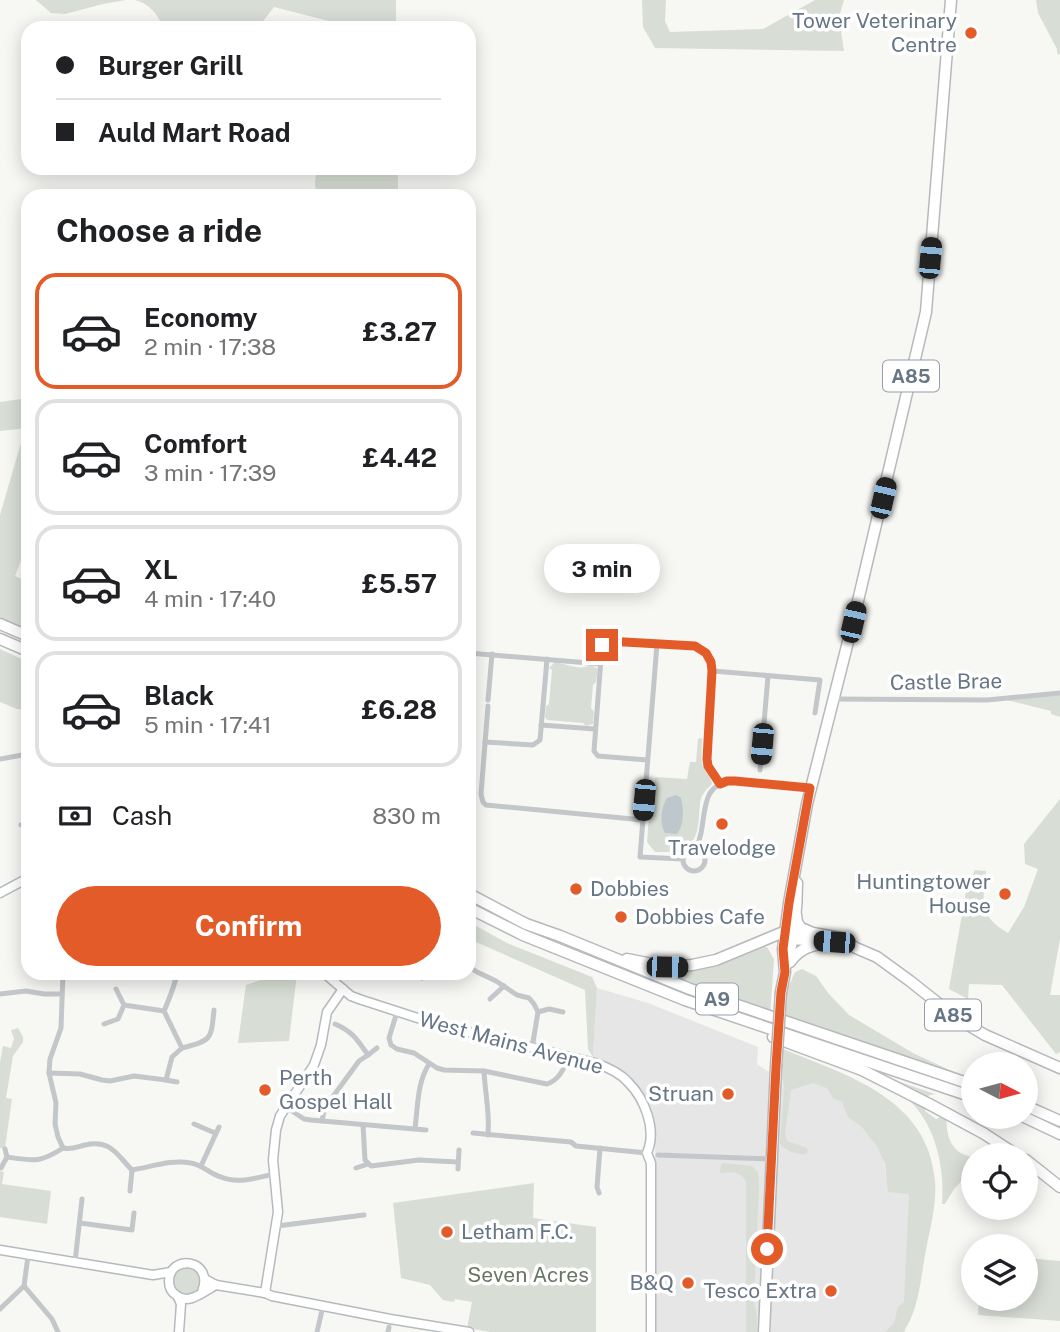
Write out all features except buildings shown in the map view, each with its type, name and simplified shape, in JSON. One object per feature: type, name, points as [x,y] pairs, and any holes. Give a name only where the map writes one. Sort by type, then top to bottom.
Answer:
[{"type":"highway","name":"A85","points":[[792,935],[789,903],[810,788],[853,622],[926,312],[951,0]]},
{"type":"highway","points":[[0,624],[21,633]]},
{"type":"highway","points":[[0,639],[21,648]]},
{"type":"highway","name":"A85","points":[[764,1332],[776,1067],[785,972],[783,949],[792,935],[796,915],[798,859]]},
{"type":"highway","name":"A9","points":[[476,898],[526,924],[703,994],[961,1081]]},
{"type":"highway","name":"A9","points":[[476,912],[523,935],[768,1035],[862,1070],[998,1143]]},
{"type":"highway","name":"A85","points":[[792,935],[856,947],[877,957],[985,1035],[1060,1068]]},
{"type":"highway","points":[[792,935],[840,937],[856,947]]},
{"type":"highway","name":"A9","points":[[592,950],[648,964],[682,967],[716,960],[792,935]]},
{"type":"highway","name":"A85","points":[[785,972],[800,951],[811,945],[834,942]]},
{"type":"highway","name":"A9","points":[[685,1000],[961,1093]]},
{"type":"highway","points":[[1038,1111],[1060,1121]]},
{"type":"highway","points":[[1038,1124],[1060,1134]]},
{"type":"highway","points":[[1038,1169],[1060,1187]]},
{"type":"street","points":[[647,760],[598,756],[594,751],[602,645],[607,641],[695,646],[706,653],[712,671],[707,759],[708,766],[720,784]]},
{"type":"street","points":[[657,644],[640,857],[683,859]]},
{"type":"street","points":[[476,653],[601,664]]},
{"type":"street","points":[[492,654],[481,795],[483,802],[486,805],[643,820]]},
{"type":"street","points":[[485,742],[533,745],[540,740],[547,659]]},
{"type":"street","points":[[712,671],[820,680]]},
{"type":"street","points":[[815,713],[821,671]]},
{"type":"street","points":[[760,770],[768,676]]},
{"type":"street","name":"Castle Brae","points":[[834,699],[987,699],[1060,693]]},
{"type":"street","points":[[541,725],[595,729]]},
{"type":"street","points":[[0,760],[21,756]]},
{"type":"street","points":[[696,849],[702,852],[705,859],[702,868],[689,870],[683,859],[686,853],[696,849],[701,836],[706,799],[720,784],[735,781],[810,788]]},
{"type":"street","points":[[1,891],[21,881]]},
{"type":"street","points":[[476,971],[509,991],[529,998],[534,1004],[538,1012],[532,1048]]},
{"type":"street","points":[[63,980],[61,1028],[50,1059],[49,1073],[56,1103],[55,1124],[58,1137],[64,1148],[69,1150],[93,1143],[115,1150],[132,1170],[130,1191]]},
{"type":"street","points":[[176,980],[164,1011],[182,1048]]},
{"type":"street","name":"West Mains Avenue","points":[[332,980],[351,996],[397,1012],[604,1066],[628,1082],[641,1100],[648,1118],[650,1146],[647,1153],[652,1175],[651,1332]]},
{"type":"street","points":[[490,999],[504,986]]},
{"type":"street","points":[[104,1024],[118,1019],[124,1005],[116,989]]},
{"type":"street","points":[[265,1293],[277,1226],[273,1160],[280,1116],[314,1065],[327,1012],[343,989]]},
{"type":"street","points":[[0,994],[26,991],[62,994]]},
{"type":"street","points":[[124,1005],[164,1011]]},
{"type":"street","points":[[538,1012],[549,1009],[563,1012]]},
{"type":"street","points":[[166,1080],[172,1056],[182,1048],[205,1042],[210,1036],[214,1010]]},
{"type":"street","points":[[397,1012],[389,1034],[391,1045],[414,1053],[429,1064],[444,1070],[484,1071],[547,1084],[562,1073],[568,1056]]},
{"type":"street","points":[[335,1024],[349,1031],[368,1055]]},
{"type":"street","points":[[322,1121],[330,1100],[359,1061],[377,1048]]},
{"type":"street","points":[[415,1128],[420,1084],[429,1064]]},
{"type":"street","points":[[484,1071],[489,1109],[488,1135]]},
{"type":"street","points":[[49,1073],[80,1074],[110,1081],[134,1076],[177,1082]]},
{"type":"street","points":[[286,1107],[304,1119],[426,1130]]},
{"type":"street","points":[[194,1124],[217,1130],[201,1166]]},
{"type":"street","points":[[363,1125],[364,1154],[368,1164]]},
{"type":"street","points":[[473,1133],[572,1142],[576,1146],[647,1153]]},
{"type":"street","points":[[7,1157],[35,1161],[47,1158],[64,1148]]},
{"type":"street","points":[[599,1194],[597,1187],[600,1148]]},
{"type":"street","points":[[1,1168],[7,1157],[5,1149]]},
{"type":"street","points":[[458,1169],[459,1150]]},
{"type":"street","points":[[658,1155],[772,1160]]},
{"type":"street","points":[[356,1168],[368,1164],[371,1166],[419,1160],[457,1162]]},
{"type":"street","points":[[132,1170],[184,1162],[201,1166],[231,1180],[274,1174]]},
{"type":"street","points":[[75,1262],[82,1199]]},
{"type":"street","points":[[80,1223],[132,1230],[134,1213]]},
{"type":"street","points":[[277,1226],[364,1215]]},
{"type":"street","points":[[0,1250],[170,1276]]},
{"type":"street","points":[[0,1309],[24,1286],[29,1256]]},
{"type":"street","points":[[179,1332],[181,1304],[171,1290],[170,1276],[179,1264],[190,1263],[200,1269],[205,1279],[216,1285],[463,1332]]},
{"type":"street","points":[[202,1292],[205,1279]]},
{"type":"street","points":[[181,1318],[190,1299],[216,1285]]},
{"type":"street","points":[[24,1286],[52,1319],[58,1332]]},
{"type":"street","points":[[178,1297],[190,1299]]},
{"type":"street","points":[[317,1332],[323,1306]]},
{"type":"shaded area","points":[[676,795],[682,802],[681,826],[677,834],[665,833],[661,820],[663,806],[667,798]]},
{"type":"shaded area","points":[[597,988],[648,1003],[758,1047],[757,1064],[767,1071],[823,1081],[880,1143],[889,1190],[912,1191],[905,1332],[654,1332],[655,1143],[650,1105],[625,1072],[593,1057]]},
{"type":"green space","points":[[36,0],[126,0],[65,14],[51,13]]},
{"type":"green space","points":[[135,0],[396,0],[396,21],[329,21],[274,7],[263,21],[160,21],[145,4]]},
{"type":"green space","points":[[642,0],[666,0],[665,21],[670,32],[763,29],[815,0],[844,0],[839,17],[844,51],[655,48],[643,27]]},
{"type":"green space","points":[[1036,0],[1060,0],[1060,55],[1038,13]]},
{"type":"green space","points":[[316,175],[398,175],[398,189],[316,189]]},
{"type":"green space","points":[[21,399],[21,429],[0,431],[0,402]]},
{"type":"green space","points":[[21,443],[21,560],[15,576],[21,579],[21,629],[0,621],[0,515]]},
{"type":"green space","points":[[0,649],[21,659],[21,709],[0,702]]},
{"type":"green space","points":[[555,662],[578,667],[591,665],[598,669],[593,685],[593,724],[586,726],[583,723],[547,720],[545,717],[552,670],[549,668]]},
{"type":"green space","points":[[1060,695],[1060,717],[1051,714],[1051,711],[1007,700]]},
{"type":"green space","points":[[702,738],[702,763],[712,784],[701,798],[696,834],[693,841],[682,849],[655,852],[647,842],[655,777],[687,779],[690,762],[696,762],[698,739]]},
{"type":"green space","points":[[1060,799],[1060,939],[1050,995],[1060,995],[1060,1052],[1056,1054],[1002,985],[969,984],[968,999],[949,989],[966,891],[975,870],[986,871],[984,899],[987,914],[998,927],[1008,933],[1024,907],[1038,869],[1025,864],[1024,844]]},
{"type":"green space","points":[[476,926],[507,943],[592,977],[597,988],[593,1057],[588,1049],[585,990],[476,942]]},
{"type":"green space","points":[[767,947],[774,959],[770,1016],[652,968],[711,967]]},
{"type":"green space","points":[[802,969],[816,976],[849,1015],[913,1053],[961,1077],[785,1020],[786,992],[795,972]]},
{"type":"green space","points":[[261,980],[296,980],[289,1041],[238,1043],[246,985]]},
{"type":"green space","points":[[18,1028],[23,1042],[13,1056],[6,1098],[12,1099],[5,1148],[0,1148],[0,1062],[3,1046],[11,1048],[14,1039],[11,1030]]},
{"type":"green space","points":[[783,1049],[833,1069],[881,1094],[901,1110],[917,1129],[929,1153],[935,1181],[934,1207],[916,1304],[903,1332],[885,1332],[894,1323],[898,1307],[904,1302],[909,1194],[888,1192],[885,1164],[877,1146],[862,1127],[848,1117],[842,1102],[833,1098],[827,1088],[813,1083],[791,1090],[785,1133],[787,1141],[807,1148],[808,1152],[804,1155],[794,1153],[780,1144],[784,1087],[781,1064]]},
{"type":"green space","points":[[827,1057],[935,1094],[927,1096],[925,1111],[936,1119],[947,1114],[948,1135],[954,1147],[961,1153],[961,1182],[945,1204],[942,1204],[942,1174],[936,1144],[923,1116],[902,1094]]},
{"type":"green space","points":[[721,1164],[752,1166],[758,1172],[754,1301],[757,1332],[746,1332],[746,1182],[738,1174],[720,1173]]},
{"type":"green space","points":[[0,1171],[4,1172],[2,1184],[51,1191],[47,1224],[0,1217]]},
{"type":"green space","name":"Seven Acres","points":[[534,1183],[533,1218],[596,1227],[596,1332],[490,1332],[467,1328],[472,1302],[443,1300],[430,1285],[401,1278],[393,1203]]},
{"type":"green space","points":[[1038,1259],[1060,1261],[1060,1321],[978,1315],[978,1311],[1038,1311]]},
{"type":"green space","points":[[187,1267],[197,1271],[201,1281],[197,1291],[187,1295],[177,1291],[173,1281],[177,1271]]},
{"type":"place","name":"Tower Veterinary Centre","points":[[971,33]]},
{"type":"place","name":"Travelodge","points":[[722,824]]},
{"type":"place","name":"Dobbies","points":[[576,889]]},
{"type":"place","name":"Huntingtower House","points":[[1005,894]]},
{"type":"place","name":"Dobbies Cafe","points":[[621,917]]},
{"type":"place","name":"Perth Gospel Hall","points":[[265,1090]]},
{"type":"place","name":"Struan","points":[[728,1094]]},
{"type":"place","name":"Letham F.C.","points":[[447,1232]]},
{"type":"place","name":"B&Q","points":[[688,1283]]},
{"type":"place","name":"Tesco Extra","points":[[831,1291]]},
{"type":"route","points":[[602,645],[607,641],[695,646],[706,653],[712,671],[707,759],[708,766],[720,784],[735,781],[810,788],[783,949],[785,972],[776,1067],[767,1249]]}]
